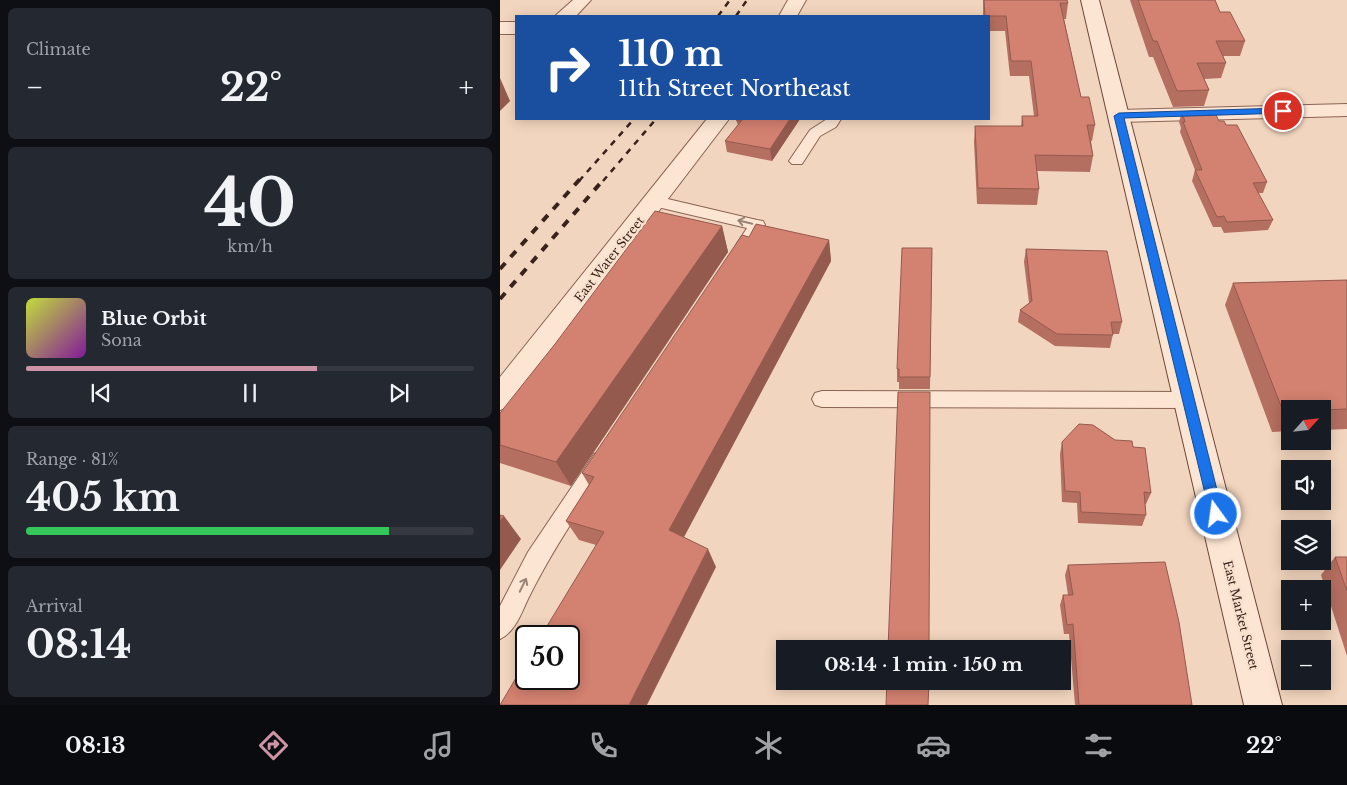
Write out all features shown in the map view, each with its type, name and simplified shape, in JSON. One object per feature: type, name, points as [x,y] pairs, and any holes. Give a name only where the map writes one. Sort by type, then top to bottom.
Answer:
[{"type":"main road","points":[[566,15],[575,9],[582,0]]},
{"type":"main road","points":[[789,15],[797,0]]},
{"type":"main road","name":"East Market Street","points":[[1090,0],[1263,705]]},
{"type":"main road","points":[[500,28],[515,28]]},
{"type":"main road","points":[[1119,116],[1347,110]]},
{"type":"main road","name":"East Water Street","points":[[500,398],[717,120]]},
{"type":"lane","points":[[797,161],[815,133],[831,124],[833,120]]},
{"type":"lane","points":[[655,201],[757,225],[736,257]]},
{"type":"lane","points":[[822,399],[1188,400]]},
{"type":"lane","points":[[500,627],[511,610],[536,559],[611,445]]},
{"type":"building","points":[[984,0],[1067,0],[1068,3],[1060,3],[1081,97],[1089,97],[1095,125],[1087,125],[1093,156],[1035,155],[1039,189],[978,188],[975,126],[1023,126],[1022,116],[1038,116],[1031,61],[1011,61],[1006,16],[985,15]]},
{"type":"building","points":[[1138,0],[1215,0],[1220,12],[1230,12],[1245,41],[1216,41],[1226,63],[1197,63],[1209,90],[1177,91],[1157,41],[1153,41]]},
{"type":"building","points":[[1214,111],[1219,121],[1224,121],[1226,125],[1237,125],[1267,182],[1253,183],[1273,220],[1227,222],[1224,216],[1217,217],[1195,170],[1202,170],[1183,122],[1185,122],[1182,112]]},
{"type":"building","points":[[742,120],[789,120],[770,149],[725,141]]},
{"type":"building","points":[[655,211],[722,226],[556,462],[500,445],[500,413],[555,344]]},
{"type":"building","points":[[756,224],[829,240],[669,530],[708,549],[629,705],[500,705],[515,680],[515,690],[580,690],[580,625],[548,625],[604,532],[566,521],[594,477],[582,473],[742,235],[749,237]]},
{"type":"building","points":[[902,248],[932,248],[930,377],[899,377],[899,369],[897,369]]},
{"type":"building","points":[[1026,249],[1107,251],[1122,322],[1111,322],[1113,335],[1057,334],[1020,310],[1032,301]]},
{"type":"building","points":[[1347,280],[1347,409],[1331,410],[1331,400],[1281,400],[1281,406],[1233,283]]},
{"type":"building","points":[[898,392],[930,392],[929,640],[888,640]]},
{"type":"building","points":[[1079,424],[1093,425],[1115,440],[1132,441],[1133,447],[1145,448],[1151,493],[1144,492],[1146,515],[1081,512],[1080,492],[1065,491],[1062,442]]},
{"type":"building","points":[[1335,557],[1347,557],[1347,591]]},
{"type":"building","points":[[1165,562],[1179,622],[1192,705],[1079,705],[1073,624],[1067,625],[1063,595],[1073,595],[1068,565]]},
{"type":"building","points":[[887,690],[929,690],[928,705],[886,705]]},
{"type":"railway","points":[[719,15],[730,0]]},
{"type":"railway","points":[[737,15],[747,0]]},
{"type":"railway","points":[[579,181],[633,120]]},
{"type":"railway","points":[[603,181],[655,120]]},
{"type":"railway","points":[[500,269],[580,179]]},
{"type":"railway","points":[[500,299],[604,179]]},
{"type":"route","points":[[1216,514],[1119,116],[1283,111]]}]
